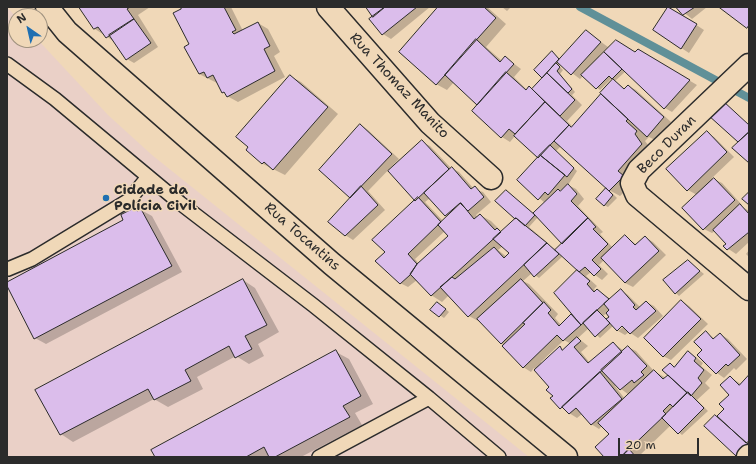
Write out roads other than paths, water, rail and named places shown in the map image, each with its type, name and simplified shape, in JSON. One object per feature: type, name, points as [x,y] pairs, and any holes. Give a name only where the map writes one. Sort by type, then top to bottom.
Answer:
[{"type":"street","name":"Rua Tocantins","points":[[47,7],[67,32],[332,264],[566,457]]},
{"type":"street","name":"Rua Thomaz Manito","points":[[328,7],[430,123],[491,178]]},
{"type":"street","name":"Beco Duran","points":[[749,65],[639,170],[632,183],[637,194],[749,289]]},
{"type":"lane","points":[[7,64],[55,99],[180,203],[313,305],[429,398],[499,457]]},
{"type":"lane","points":[[7,269],[32,258],[129,200],[148,177]]},
{"type":"lane","points":[[319,457],[429,398]]},
{"type":"waterway","points":[[580,7],[749,98]]},
{"type":"place","name":"Cidade da Polícia Civil","points":[[106,198]]}]
